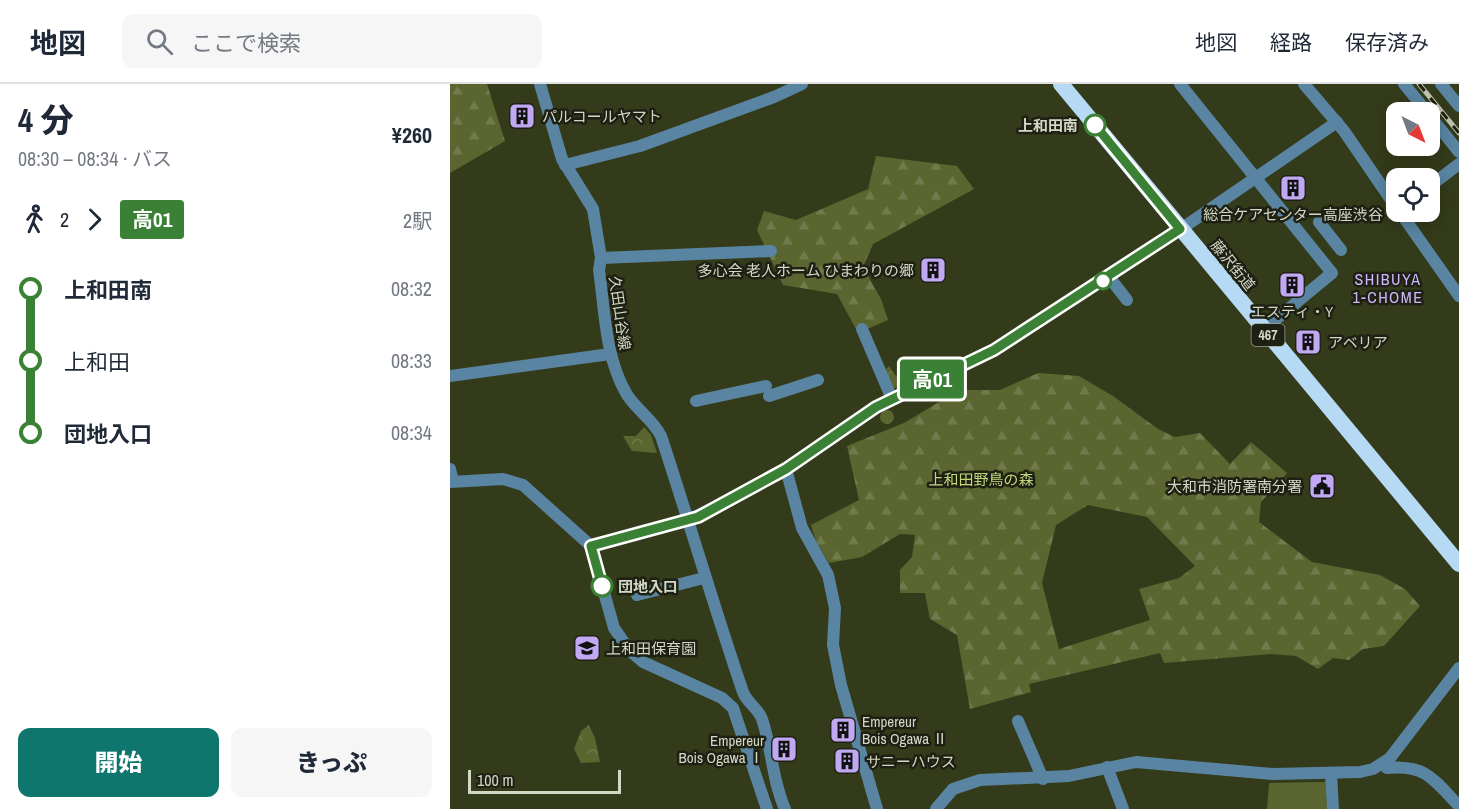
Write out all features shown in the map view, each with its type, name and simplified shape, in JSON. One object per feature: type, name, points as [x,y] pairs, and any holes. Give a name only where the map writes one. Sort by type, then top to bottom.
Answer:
[{"type":"highway","name":"藤沢街道","points":[[1061,84],[1459,564]]},
{"type":"street","name":"久田山谷線","points":[[540,84],[565,165],[593,209],[601,258],[599,270],[610,354],[627,395],[656,425],[661,436],[704,578],[746,699],[761,715],[779,795],[785,809]]},
{"type":"street","points":[[565,165],[640,146],[802,84]]},
{"type":"street","points":[[1180,84],[1332,273],[1263,330]]},
{"type":"street","points":[[1404,84],[1418,102]]},
{"type":"street","points":[[1441,84],[1459,106]]},
{"type":"street","points":[[1308,85],[1386,193]]},
{"type":"street","points":[[591,546],[688,520],[786,469],[845,426],[892,399],[994,350],[1109,277],[1337,122]]},
{"type":"street","points":[[1440,129],[1459,152]]},
{"type":"street","points":[[1440,178],[1459,164]]},
{"type":"street","points":[[1319,222],[1341,250]]},
{"type":"street","points":[[1407,222],[1459,296]]},
{"type":"street","points":[[1313,249],[1329,236]]},
{"type":"street","points":[[601,258],[771,251]]},
{"type":"street","points":[[1109,277],[1127,300]]},
{"type":"street","points":[[862,329],[892,399]]},
{"type":"street","points":[[450,376],[610,354]]},
{"type":"street","points":[[696,401],[768,391],[818,380]]},
{"type":"street","points":[[450,469],[452,482],[503,479],[513,481],[551,509],[591,546],[614,628],[625,645],[643,662],[713,694],[733,708],[767,809]]},
{"type":"street","points":[[786,469],[802,528],[828,575],[836,608],[833,645],[841,685],[877,809]]},
{"type":"street","points":[[637,595],[704,578]]},
{"type":"street","points":[[936,809],[953,789],[960,786],[994,779],[1043,779],[1080,774],[1136,762],[1273,774],[1360,772],[1382,764],[1390,758],[1459,668]]},
{"type":"street","points":[[1018,721],[1043,779]]},
{"type":"street","points":[[1382,764],[1387,768],[1406,766],[1421,769],[1459,806]]},
{"type":"street","points":[[1107,767],[1123,809]]},
{"type":"street","points":[[1331,773],[1333,809]]},
{"type":"green space","points":[[450,84],[487,84],[505,141],[450,173]]},
{"type":"green space","points":[[876,156],[957,166],[974,189],[873,244],[863,267],[881,299],[888,320],[858,333],[837,294],[783,285],[757,230],[764,211],[796,220],[868,189]]},
{"type":"green space","points":[[889,366],[903,386],[890,389],[884,371]]},
{"type":"green space","name":"上和田野鳥の森","points":[[1038,373],[1079,376],[1113,396],[1158,429],[1175,437],[1200,433],[1230,464],[1251,442],[1287,473],[1261,502],[1259,522],[1312,562],[1380,575],[1405,589],[1420,606],[1384,646],[1363,649],[1349,660],[1333,658],[1318,669],[1296,656],[1271,654],[1164,663],[1160,653],[1029,684],[1031,692],[970,709],[957,635],[930,619],[925,593],[900,593],[900,570],[912,557],[915,535],[900,534],[862,557],[829,563],[816,541],[811,525],[859,500],[847,446],[904,423],[959,390],[1000,390]],"holes":[[[1088,505],[1147,517],[1195,566],[1179,578],[1139,589],[1150,620],[1059,649],[1042,583],[1056,525]]]},
{"type":"green space","points":[[884,410],[890,410],[894,417],[890,424],[884,424],[880,420],[880,414]]},
{"type":"green space","points":[[644,427],[651,435],[657,453],[632,451],[623,436],[636,436]]},
{"type":"green space","points":[[589,725],[595,738],[600,762],[581,763],[574,749],[581,731]]},
{"type":"green space","points":[[1326,782],[1327,809],[1267,809],[1269,783]]},
{"type":"railway","points":[[1419,84],[1459,133]]},
{"type":"bus line","name":"高01","points":[[602,586],[591,546],[698,517],[786,469],[832,435],[876,407],[994,350],[1180,229],[1095,125]]},
{"type":"place","name":"パルコールヤマト","points":[[522,116]]},
{"type":"place","name":"上和田南","points":[[1095,125]]},
{"type":"place","name":"総合ケアセンター高座渋谷","points":[[1293,188]]},
{"type":"place","name":"多心会 老人ホーム ひまわりの郷","points":[[933,270]]},
{"type":"place","name":"エスティ・Y","points":[[1292,285]]},
{"type":"place","name":"アベリア","points":[[1308,342]]},
{"type":"place","name":"大和市消防署南分署","points":[[1322,486]]},
{"type":"place","name":"団地入口","points":[[602,586]]},
{"type":"place","name":"上和田保育園","points":[[587,648]]},
{"type":"place","name":"Empereur Bois Ogawa Ⅱ","points":[[843,730]]},
{"type":"place","name":"Empereur Bois Ogawa Ⅰ","points":[[784,749]]},
{"type":"place","name":"サニーハウス","points":[[847,761]]},
{"type":"district","name":"SHIBUYA 1-CHOME","points":[[1388,288]]}]
